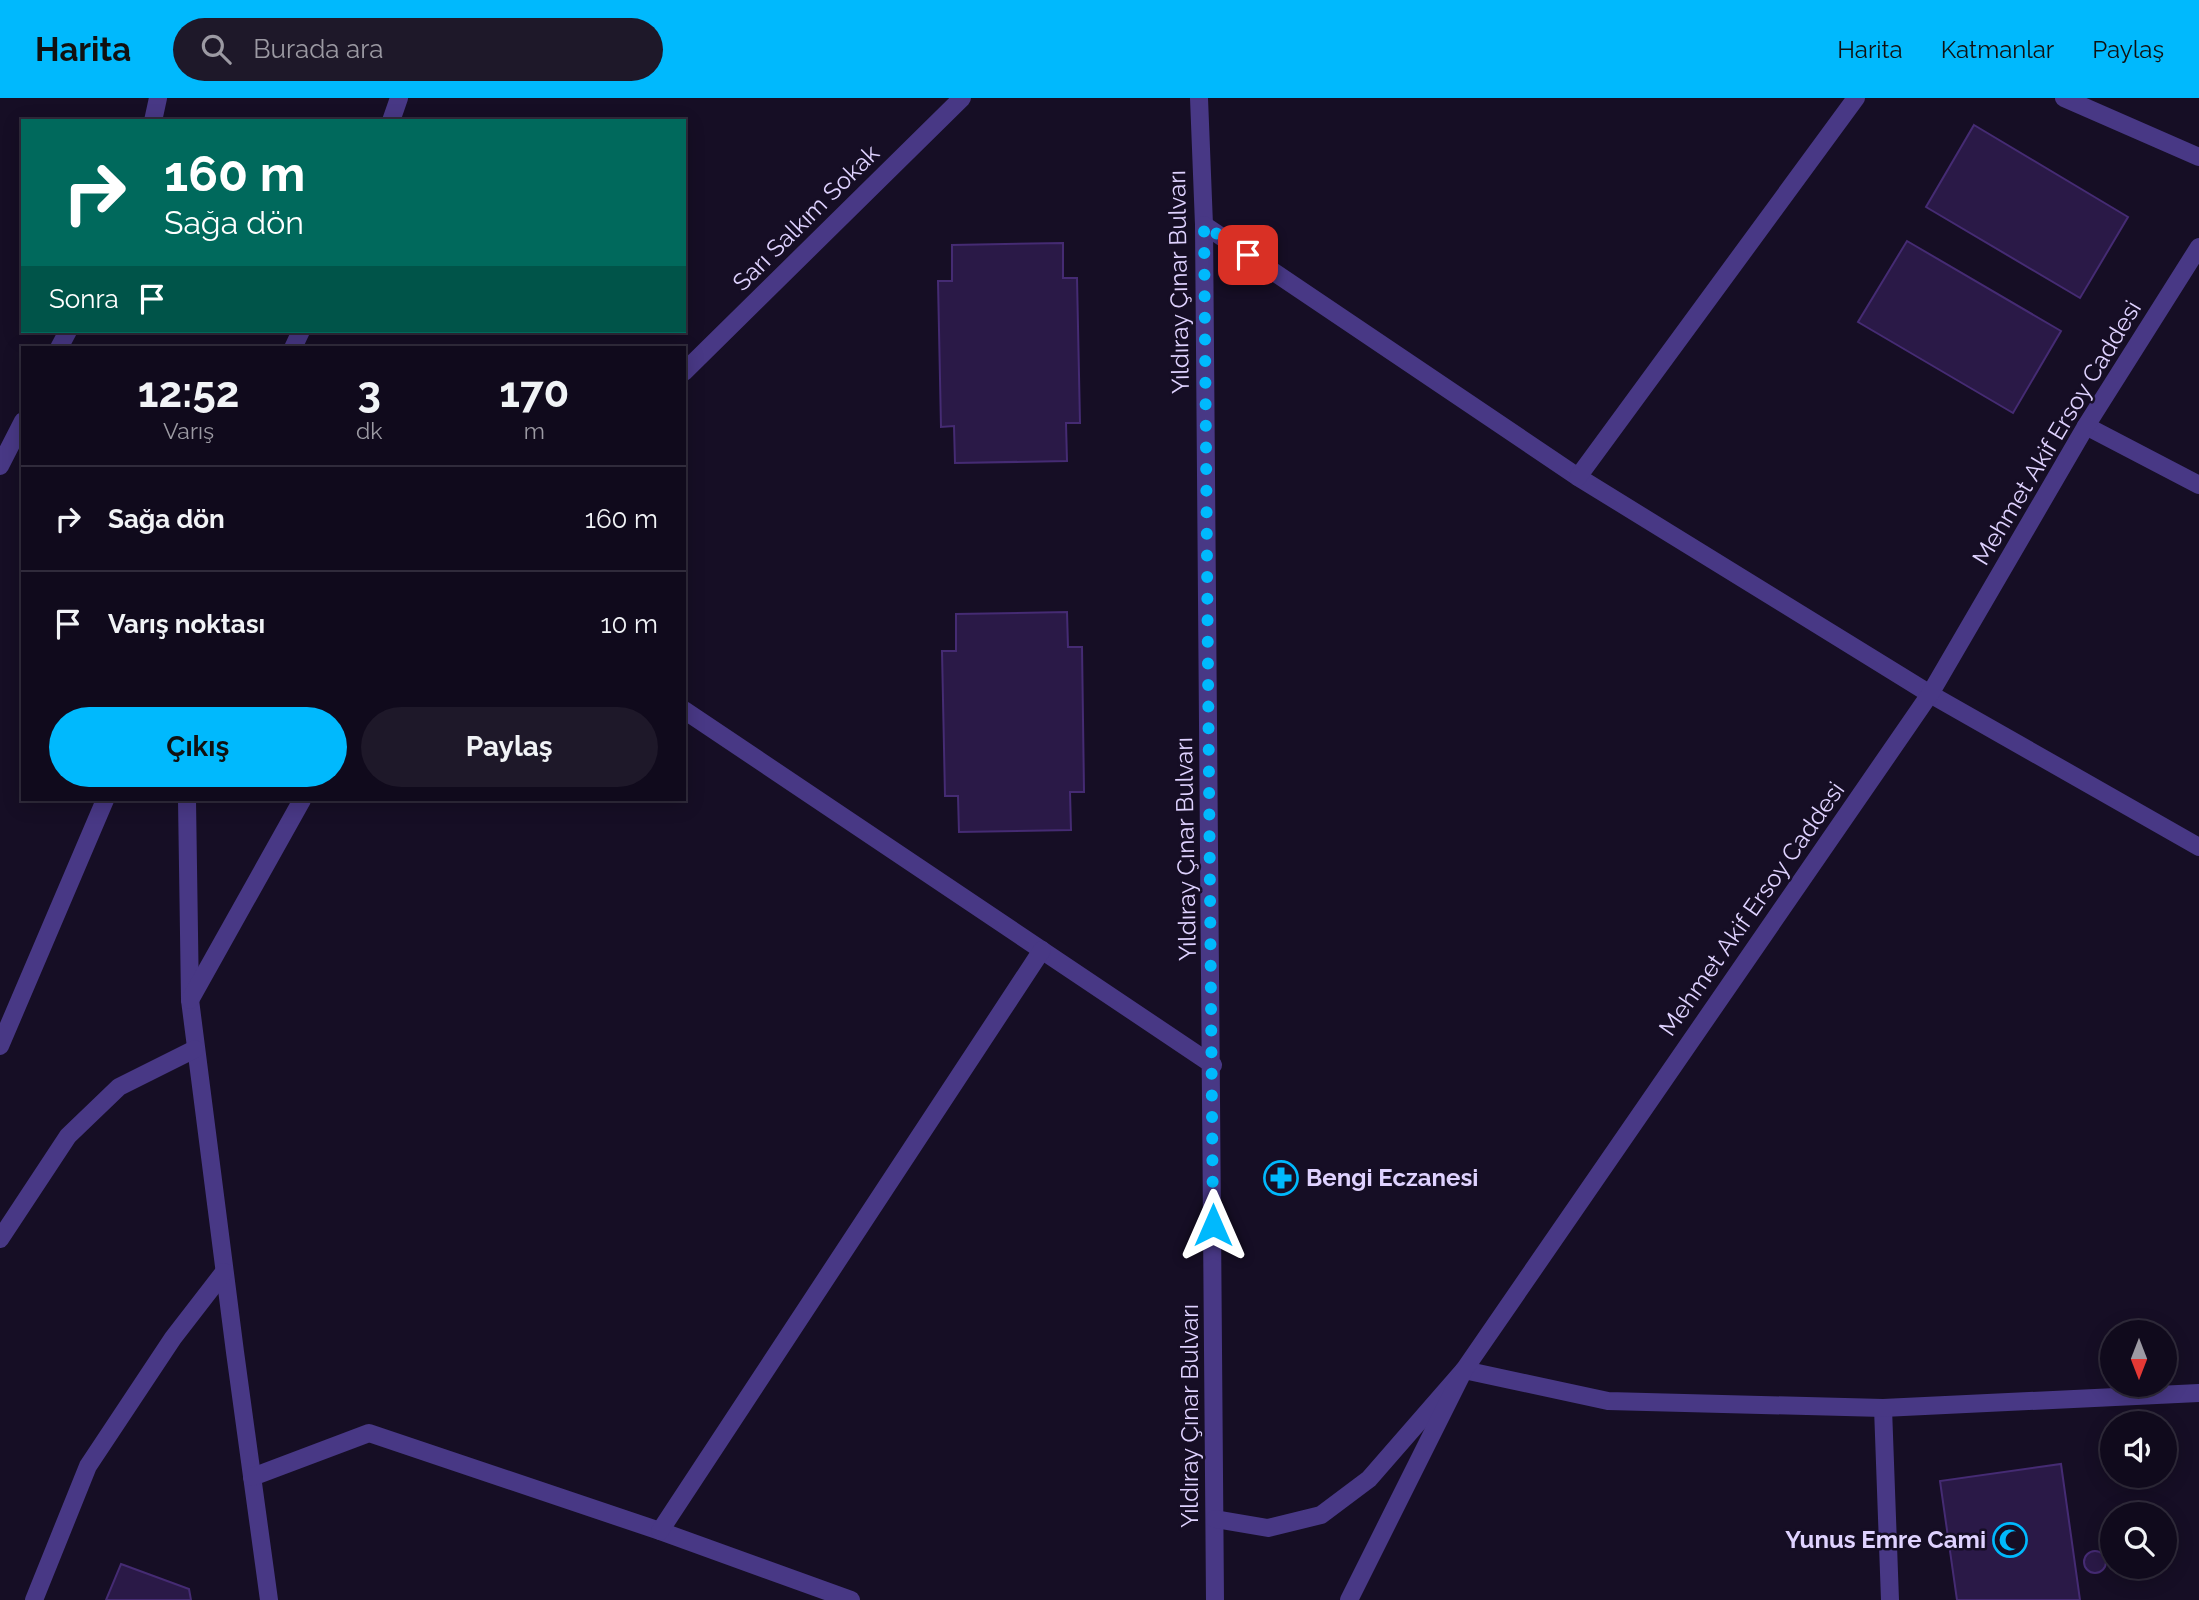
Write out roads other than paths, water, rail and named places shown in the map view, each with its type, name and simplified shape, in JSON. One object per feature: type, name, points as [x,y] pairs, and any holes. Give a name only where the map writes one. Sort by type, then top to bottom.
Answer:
[{"type":"street","points":[[153,119],[158,98]]},
{"type":"street","points":[[392,119],[399,98]]},
{"type":"street","name":"Sarı Salkım Sokak","points":[[686,370],[962,98]]},
{"type":"street","name":"Yıldıray Çınar Bulvarı","points":[[1199,98],[1204,225],[1213,1065],[1215,1600]]},
{"type":"street","points":[[1578,477],[1856,98]]},
{"type":"street","points":[[2064,98],[2199,157]]},
{"type":"street","points":[[1204,225],[1578,477],[1930,694],[2199,847]]},
{"type":"street","name":"Mehmet Akif Ersoy Caddesi","points":[[1349,1600],[1464,1370],[1930,694],[2086,426],[2199,247]]},
{"type":"street","points":[[0,466],[21,425]]},
{"type":"street","points":[[2086,426],[2199,485]]},
{"type":"street","points":[[686,711],[1213,1065]]},
{"type":"street","points":[[0,1046],[105,801]]},
{"type":"street","points":[[187,801],[190,1000],[195,1049],[269,1600]]},
{"type":"street","points":[[190,1000],[301,801]]},
{"type":"street","points":[[660,1531],[1042,950]]},
{"type":"street","points":[[0,1239],[76,1128],[119,1087],[195,1049]]},
{"type":"street","points":[[34,1600],[88,1466],[173,1338],[224,1272]]},
{"type":"street","points":[[1215,1519],[1268,1528],[1321,1515],[1369,1479],[1464,1370],[1608,1401],[1883,1408],[2199,1393]]},
{"type":"street","points":[[1883,1408],[1890,1600]]},
{"type":"street","points":[[252,1477],[369,1433],[660,1531],[851,1600]]},
{"type":"place","name":"Bengi Eczanesi","points":[[1281,1178]]},
{"type":"place","name":"Yunus Emre Cami","points":[[2010,1540]]}]
